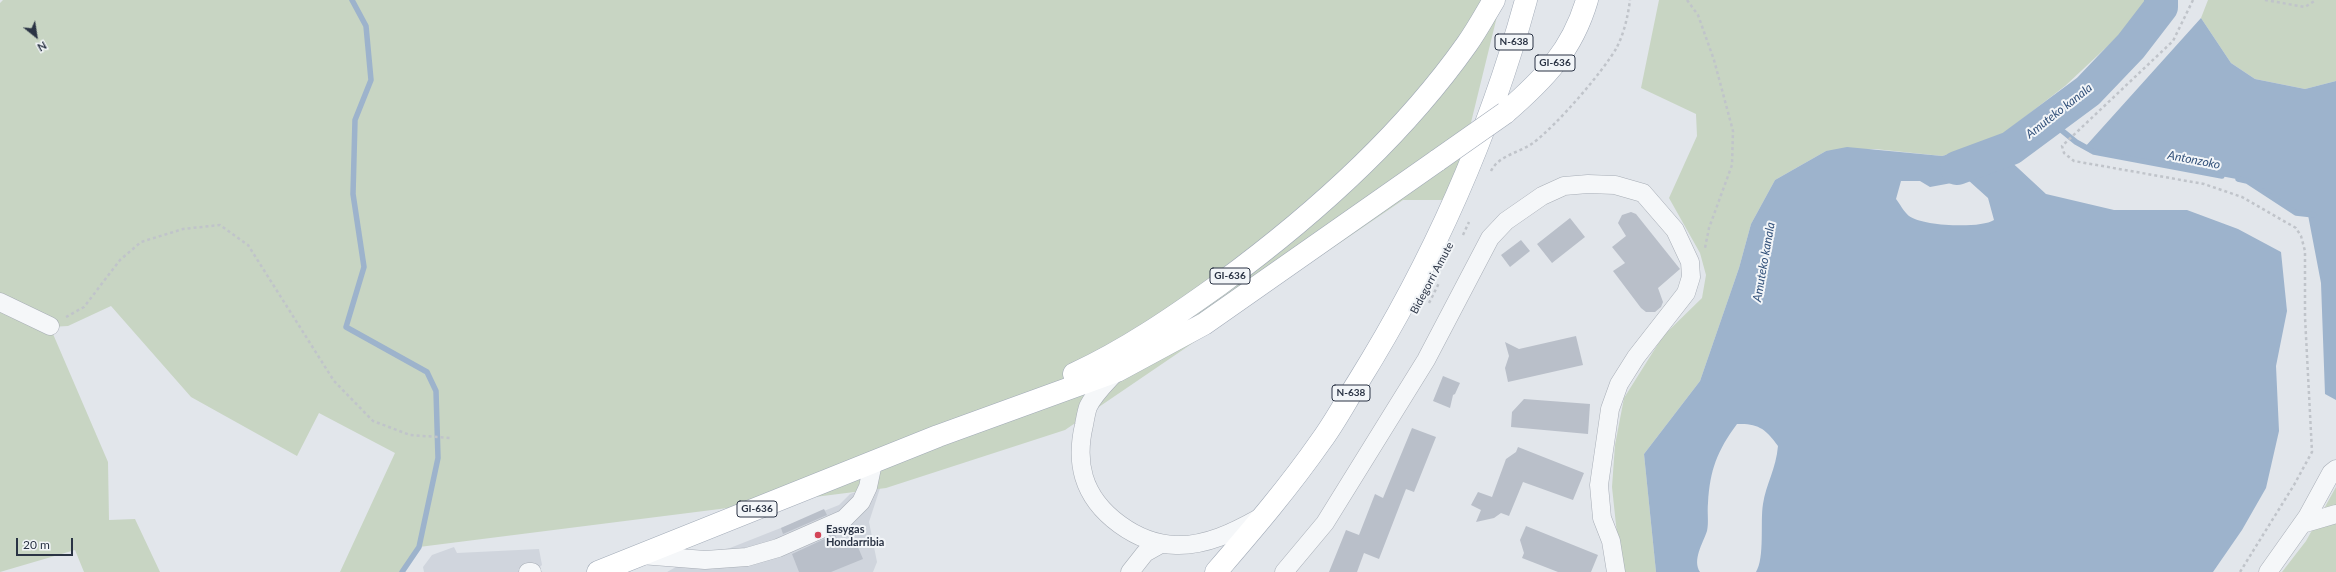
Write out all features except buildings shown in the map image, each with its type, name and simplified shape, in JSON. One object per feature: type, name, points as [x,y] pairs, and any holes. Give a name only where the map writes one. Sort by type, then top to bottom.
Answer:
[{"type":"main road","name":"GI-636","points":[[598,572],[938,436],[1092,366],[1169,321],[1256,257],[1316,208],[1392,134],[1467,44],[1494,0]]},
{"type":"main road","name":"N-638","points":[[1216,572],[1265,515],[1322,440],[1395,323],[1456,200],[1498,90],[1526,0]]},
{"type":"main road","name":"GI-636","points":[[938,436],[1116,371],[1204,324],[1505,113],[1541,81],[1566,49],[1587,0]]},
{"type":"street","points":[[1284,572],[1325,523],[1426,360],[1490,238],[1506,221],[1542,196],[1564,186],[1588,184],[1615,185],[1643,193],[1675,230],[1690,262],[1691,277],[1686,293],[1636,357],[1618,384],[1610,409],[1599,485],[1602,518],[1611,541],[1616,572]]},
{"type":"street","points":[[0,302],[50,326]]},
{"type":"street","points":[[1116,371],[1099,390],[1088,408],[1080,444],[1084,477],[1097,503],[1119,525],[1161,544],[1178,545],[1205,541],[1228,534],[1265,515]]},
{"type":"street","points":[[640,555],[706,560],[747,557],[778,548],[844,519],[861,502],[868,487],[873,463]]},
{"type":"street","points":[[2268,572],[2302,524],[2331,473],[2336,469]]},
{"type":"street","points":[[2302,524],[2336,514]]},
{"type":"street","points":[[1130,572],[1145,553],[1161,544]]},
{"type":"path","points":[[1489,175],[1498,161],[1541,136],[1606,62],[1617,46],[1626,24],[1630,0]]},
{"type":"path","points":[[1687,0],[1698,15],[1726,97],[1733,131],[1732,165],[1709,228],[1704,255]]},
{"type":"path","points":[[2193,0],[2173,41],[2079,133],[2062,146],[2064,153],[2074,161],[2204,184],[2242,197],[2296,228],[2302,236],[2305,251],[2305,317],[2312,452],[2294,485],[2240,572]]},
{"type":"path","points":[[2265,0],[2305,7],[2316,0]]},
{"type":"path","name":"Bidegorri Amute","points":[[1459,242],[1472,215]]},
{"type":"path","points":[[50,326],[84,307],[120,260],[141,242],[183,229],[220,225],[248,245],[334,381],[373,421],[410,435],[451,438]]},
{"type":"path","name":"Bidegorri Amute","points":[[1428,305],[1442,277]]},
{"type":"shaded area","name":"Easygas Hondarribia","points":[[882,482],[869,522],[877,562],[873,572],[667,572],[701,553],[730,548],[839,505],[850,494]]},
{"type":"shaded area","points":[[454,547],[457,553],[539,549],[542,565],[534,572],[424,572],[423,567],[432,555]]},
{"type":"green space","points":[[3,0],[1501,0],[1452,200],[1403,200],[1065,430],[886,488],[419,547],[402,572],[340,572],[395,453],[319,413],[297,456],[191,397],[111,306],[68,326],[50,327],[108,462],[109,520],[135,519],[160,572],[84,572],[75,550],[0,572],[0,3]]},
{"type":"green space","points":[[1659,0],[2145,0],[2145,11],[2065,86],[1991,143],[1942,156],[1875,149],[1826,151],[1775,180],[1751,224],[1739,268],[1700,381],[1644,454],[1656,572],[1621,572],[1612,487],[1615,445],[1624,398],[1663,336],[1702,298],[1706,275],[1700,253],[1669,198],[1697,136],[1696,114],[1641,88]]},
{"type":"green space","points":[[2208,0],[2336,0],[2336,81],[2305,89],[2255,79],[2231,63],[2201,18]]},
{"type":"green space","points":[[2336,487],[2336,572],[2282,572],[2306,541]]},
{"type":"water","points":[[2201,18],[2231,63],[2255,79],[2305,89],[2336,81],[2336,400],[2325,394],[2321,283],[2308,215],[2296,213],[2247,181],[2094,152],[2084,148]]},
{"type":"water","points":[[1991,143],[2046,194],[2114,210],[2187,210],[2238,229],[2281,252],[2287,311],[2276,366],[2279,431],[2266,488],[2242,530],[2213,572],[1756,572],[1759,566],[1761,549],[1763,504],[1778,446],[1761,428],[1751,425],[1737,424],[1724,443],[1713,471],[1709,491],[1708,528],[1697,562],[1700,572],[1656,572],[1644,454],[1700,381],[1739,268],[1751,224],[1775,180],[1826,151],[1847,147],[1942,156]],"holes":[[[1968,180],[1988,198],[1994,220],[1977,225],[1938,224],[1916,219],[1909,216],[1896,199],[1901,181],[1920,181],[1930,187]]]},
{"type":"waterway","points":[[352,0],[366,26],[371,80],[355,120],[353,194],[364,267],[346,327],[427,372],[436,391],[438,458],[419,547],[402,572]]},
{"type":"waterway","name":"Amuteko kanala","points":[[1957,168],[2011,148],[2088,91],[2131,46],[2161,7],[2161,0]]},
{"type":"waterway","name":"Antonzoko","points":[[2049,120],[2076,142],[2094,152],[2222,176]]},
{"type":"waterway","name":"Antonzoko","points":[[2238,179],[2247,181],[2296,213],[2314,215]]},
{"type":"place","name":"Easygas Hondarribia","points":[[818,535]]}]
